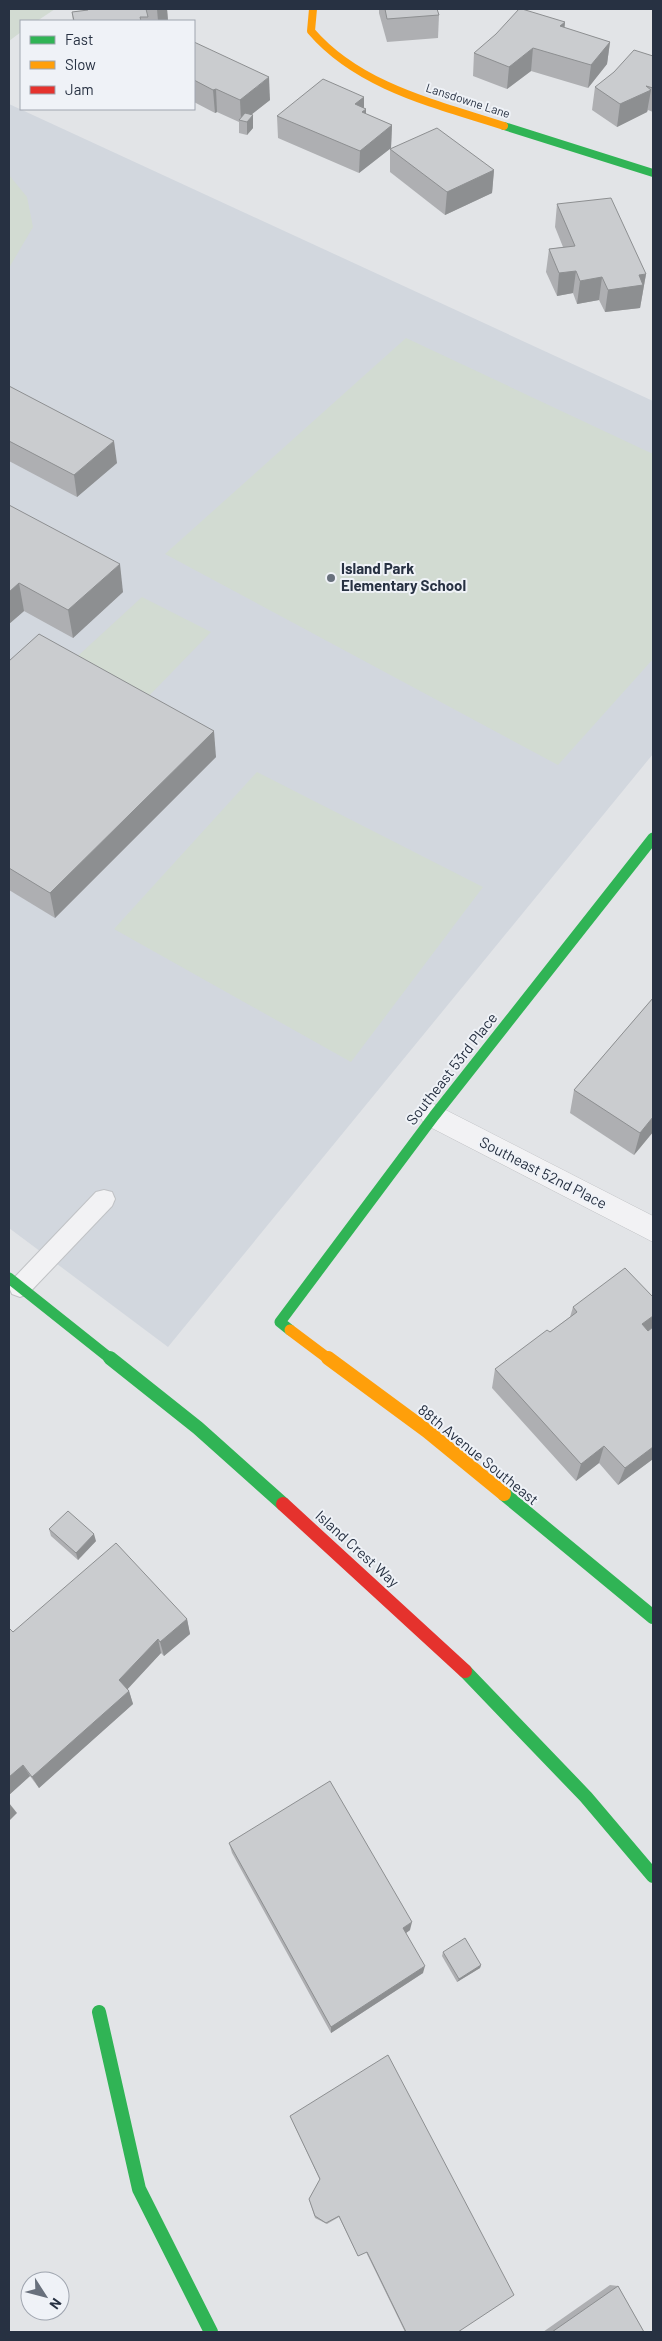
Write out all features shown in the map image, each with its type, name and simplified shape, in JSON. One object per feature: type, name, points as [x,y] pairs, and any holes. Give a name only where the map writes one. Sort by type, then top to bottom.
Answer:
[{"type":"street","name":"Lansdowne Lane","points":[[313,9],[311,32],[333,55],[366,75],[413,97],[653,173]]},
{"type":"street","name":"Southeast 53rd Place","points":[[280,1322],[434,1116],[653,838]]},
{"type":"street","name":"Southeast 52nd Place","points":[[434,1116],[653,1230]]},
{"type":"street","name":"Island Crest Way","points":[[15,1286],[198,1428],[452,1657],[571,1780],[622,1836],[653,1876]]},
{"type":"street","name":"88th Avenue Southeast","points":[[280,1322],[427,1431],[653,1617]]},
{"type":"street","points":[[99,2012],[139,2189],[210,2332]]},
{"type":"lane","points":[[15,1286],[104,1199]]},
{"type":"shaded area","points":[[9,9],[55,9],[38,20],[20,20],[20,33],[9,41]]},
{"type":"shaded area","name":"Island Park Elementary School","points":[[9,104],[653,401],[653,754],[168,1347],[9,1228]]},
{"type":"shaded area","points":[[9,175],[27,197],[33,227],[9,268]]},
{"type":"shaded area","points":[[406,338],[653,454],[653,659],[558,765],[165,554]]},
{"type":"shaded area","points":[[142,597],[211,632],[141,704],[68,665]]},
{"type":"shaded area","points":[[257,772],[483,887],[351,1062],[114,929]]},
{"type":"building","points":[[146,9],[148,17],[140,17],[141,20],[74,20],[72,12]]},
{"type":"building","points":[[385,9],[437,9],[439,15],[387,19]]},
{"type":"building","points":[[519,9],[565,22],[560,26],[610,42],[591,65],[533,48],[509,67],[474,53],[496,34]]},
{"type":"building","points":[[195,42],[269,77],[240,100],[216,89],[213,90],[195,81]]},
{"type":"building","points":[[634,50],[653,56],[653,88],[646,86],[651,90],[620,104],[595,87],[614,72]]},
{"type":"building","points":[[323,79],[364,97],[355,104],[366,109],[362,112],[392,125],[360,151],[277,116]]},
{"type":"building","points":[[245,113],[253,115],[247,122],[239,120]]},
{"type":"building","points":[[437,128],[494,170],[447,192],[390,149]]},
{"type":"building","points":[[611,198],[646,274],[639,275],[643,285],[608,290],[602,277],[580,281],[576,271],[559,273],[549,249],[575,246],[557,204]]},
{"type":"building","points":[[9,386],[114,441],[74,475],[9,441]]},
{"type":"building","points":[[9,505],[120,564],[68,610],[19,583],[9,592]]},
{"type":"building","points":[[39,634],[214,731],[50,893],[9,868],[9,661]]},
{"type":"building","points":[[653,998],[653,1117],[640,1133],[574,1090]]},
{"type":"building","points":[[625,1268],[653,1297],[653,1316],[642,1324],[648,1331],[653,1327],[653,1447],[625,1468],[604,1446],[581,1464],[495,1369],[547,1330],[550,1332],[577,1312],[573,1307]]},
{"type":"building","points":[[68,1511],[94,1534],[76,1553],[49,1529]]},
{"type":"building","points":[[116,1543],[187,1619],[160,1642],[158,1639],[119,1680],[129,1691],[32,1777],[23,1765],[9,1777],[9,1628],[13,1632]]},
{"type":"building","points":[[330,1781],[412,1922],[403,1928],[425,1966],[331,2027],[229,1843]]},
{"type":"building","points":[[465,1938],[481,1965],[459,1979],[443,1952]]},
{"type":"building","points":[[388,2055],[514,2295],[458,2332],[406,2332],[367,2252],[358,2256],[339,2216],[326,2223],[315,2216],[309,2199],[320,2179],[290,2116]]},
{"type":"building","points":[[618,2286],[644,2332],[552,2332]]},
{"type":"traffic: fast","points":[[504,126],[653,173]]},
{"type":"traffic: fast","points":[[290,1330],[280,1322],[434,1116],[653,838]]},
{"type":"traffic: fast","points":[[9,1278],[198,1428],[283,1504]]},
{"type":"traffic: fast","points":[[504,1494],[653,1617]]},
{"type":"traffic: fast","points":[[465,1671],[586,1797],[653,1876]]},
{"type":"traffic: fast","points":[[99,2012],[139,2189],[211,2332]]},
{"type":"traffic: slow","points":[[313,9],[311,31],[332,54],[355,69],[396,89],[438,105],[504,126]]},
{"type":"traffic: slow","points":[[290,1330],[427,1431],[504,1494]]},
{"type":"traffic: jam","points":[[283,1504],[465,1671]]},
{"type":"place","name":"Island Park Elementary School","points":[[331,578]]}]
